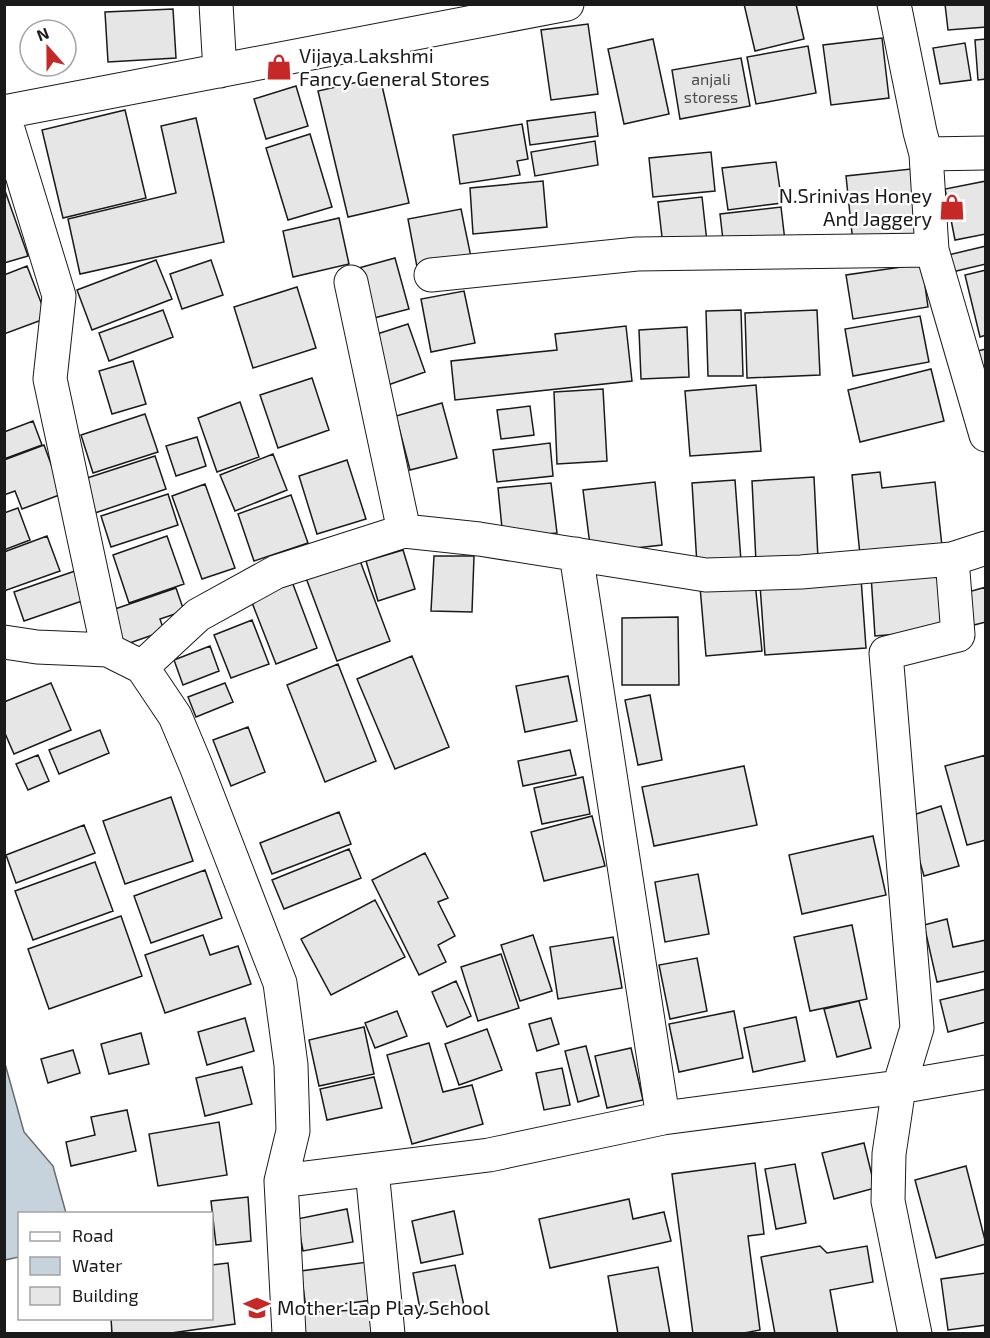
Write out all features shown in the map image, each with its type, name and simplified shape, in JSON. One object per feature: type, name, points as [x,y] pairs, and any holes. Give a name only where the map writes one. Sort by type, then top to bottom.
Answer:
[{"type":"street","points":[[216,4],[220,71]]},
{"type":"street","points":[[108,650],[50,379],[59,296],[4,114],[220,71],[428,18],[567,4]]},
{"type":"street","points":[[894,4],[926,154],[932,250],[986,435]]},
{"type":"street","points":[[926,154],[986,153]]},
{"type":"street","points":[[431,275],[637,254],[932,250]]},
{"type":"street","points":[[351,282],[404,531]]},
{"type":"street","points":[[142,667],[198,615],[276,572],[404,531],[479,539],[706,575],[801,572],[952,559],[986,548]]},
{"type":"street","points":[[576,554],[663,1118]]},
{"type":"street","points":[[915,1334],[888,1201],[890,1154],[899,1086],[917,1028],[886,653],[958,635],[952,559]]},
{"type":"street","points":[[5,643],[37,647],[108,650],[142,667],[175,716],[196,766],[280,983],[291,1065],[293,1131],[281,1181],[289,1334]]},
{"type":"street","points":[[281,1181],[489,1155],[663,1118],[986,1072]]},
{"type":"street","points":[[372,1170],[388,1334]]},
{"type":"water","points":[[4,1060],[24,1132],[53,1166],[66,1212],[18,1212],[18,1257],[5,1260]]},
{"type":"building","points":[[744,4],[796,4],[804,39],[755,51]]},
{"type":"building","points":[[945,4],[986,4],[986,27],[948,30]]},
{"type":"building","points":[[173,9],[176,58],[108,62],[105,12]]},
{"type":"building","points":[[588,24],[598,94],[551,100],[541,30]]},
{"type":"building","points":[[882,38],[889,98],[831,105],[823,45]]},
{"type":"building","points":[[653,39],[669,114],[624,124],[608,49]]},
{"type":"building","points":[[986,39],[986,79],[978,80],[975,40]]},
{"type":"building","points":[[965,43],[971,80],[940,84],[933,48]]},
{"type":"building","points":[[808,46],[816,93],[756,104],[747,57]]},
{"type":"building","points":[[741,58],[750,106],[680,119],[672,70]]},
{"type":"building","points":[[380,77],[409,203],[348,217],[318,91]]},
{"type":"building","points":[[296,86],[308,126],[266,139],[254,99]]},
{"type":"building","points":[[125,110],[146,198],[63,218],[42,130]]},
{"type":"building","points":[[595,112],[598,136],[530,145],[527,121]]},
{"type":"building","points":[[196,118],[224,242],[80,274],[68,219],[176,193],[161,126]]},
{"type":"building","points":[[522,124],[528,159],[517,161],[520,175],[460,184],[453,135]]},
{"type":"building","points":[[310,134],[332,207],[288,220],[266,148]]},
{"type":"building","points":[[595,141],[598,165],[535,176],[531,152]]},
{"type":"building","points":[[711,152],[715,191],[653,197],[649,158]]},
{"type":"building","points":[[776,162],[782,203],[728,210],[722,168]]},
{"type":"building","points":[[911,169],[919,236],[853,243],[846,176]]},
{"type":"building","points":[[543,181],[547,227],[473,234],[470,188]]},
{"type":"building","points":[[986,181],[986,234],[955,240],[945,189]]},
{"type":"building","points":[[4,188],[28,256],[4,263]]},
{"type":"building","points":[[702,197],[707,242],[663,246],[658,202]]},
{"type":"building","points":[[781,207],[785,241],[724,249],[720,214]]},
{"type":"building","points":[[461,209],[471,257],[417,267],[408,219]]},
{"type":"building","points":[[339,218],[349,264],[293,277],[283,231]]},
{"type":"building","points":[[986,246],[986,264],[952,272],[948,255]]},
{"type":"building","points":[[395,258],[409,309],[370,319],[355,269]]},
{"type":"building","points":[[156,260],[172,299],[92,330],[77,290]]},
{"type":"building","points":[[211,260],[223,295],[182,309],[170,274]]},
{"type":"building","points":[[922,264],[928,307],[853,319],[846,275]]},
{"type":"building","points":[[27,266],[47,318],[4,334],[4,275]]},
{"type":"building","points":[[986,270],[986,335],[980,337],[965,275]]},
{"type":"building","points":[[297,287],[316,348],[253,368],[234,307]]},
{"type":"building","points":[[464,291],[475,343],[431,352],[421,299]]},
{"type":"building","points":[[163,310],[173,337],[109,361],[99,333]]},
{"type":"building","points":[[741,310],[743,376],[708,376],[706,311]]},
{"type":"building","points":[[817,310],[820,375],[747,378],[745,313]]},
{"type":"building","points":[[920,316],[929,362],[853,376],[845,329]]},
{"type":"building","points":[[408,324],[425,372],[388,385],[371,336]]},
{"type":"building","points":[[626,326],[632,381],[455,400],[451,361],[557,350],[555,334]]},
{"type":"building","points":[[687,327],[689,377],[641,379],[639,330]]},
{"type":"building","points":[[986,349],[986,390],[977,351]]},
{"type":"building","points":[[133,361],[146,404],[112,414],[99,371]]},
{"type":"building","points":[[931,369],[944,421],[860,442],[848,390]]},
{"type":"building","points":[[312,378],[329,430],[278,448],[260,395]]},
{"type":"building","points":[[756,385],[761,451],[690,456],[685,391]]},
{"type":"building","points":[[603,389],[607,461],[557,464],[554,392]]},
{"type":"building","points":[[240,402],[259,457],[217,472],[198,418]]},
{"type":"building","points":[[442,403],[457,458],[410,470],[396,416]]},
{"type":"building","points":[[530,406],[534,435],[501,439],[497,410]]},
{"type":"building","points":[[145,414],[158,452],[93,473],[81,435]]},
{"type":"building","points":[[33,421],[42,445],[4,459],[4,432]]},
{"type":"building","points":[[197,437],[206,466],[176,476],[166,446]]},
{"type":"building","points":[[550,443],[553,476],[497,482],[493,450]]},
{"type":"building","points":[[44,445],[62,494],[22,509],[15,491],[4,495],[4,460]]},
{"type":"building","points":[[273,454],[287,490],[235,511],[220,475]]},
{"type":"building","points":[[155,456],[166,489],[95,513],[84,479]]},
{"type":"building","points":[[347,460],[366,519],[317,534],[299,476]]},
{"type":"building","points":[[880,472],[882,488],[935,482],[942,546],[860,555],[852,475]]},
{"type":"building","points":[[814,477],[818,559],[756,562],[752,481]]},
{"type":"building","points":[[735,480],[741,561],[697,565],[692,483]]},
{"type":"building","points":[[655,482],[662,545],[591,553],[583,490]]},
{"type":"building","points":[[551,483],[557,533],[503,538],[498,488]]},
{"type":"building","points":[[205,484],[235,568],[202,579],[172,496]]},
{"type":"building","points":[[168,494],[178,525],[111,547],[101,516]]},
{"type":"building","points":[[291,495],[308,543],[254,561],[238,514]]},
{"type":"building","points":[[18,508],[30,540],[4,550],[4,513]]},
{"type":"building","points":[[47,536],[60,571],[4,591],[4,552]]},
{"type":"building","points":[[167,536],[184,584],[129,603],[113,555]]},
{"type":"building","points":[[403,550],[415,589],[378,601],[366,561]]},
{"type":"building","points":[[434,556],[474,556],[472,612],[431,611]]},
{"type":"building","points":[[359,558],[390,641],[337,661],[306,578]]},
{"type":"building","points":[[941,570],[945,630],[875,636],[871,575]]},
{"type":"building","points":[[75,571],[85,600],[24,621],[14,592]]},
{"type":"building","points":[[861,578],[866,648],[765,655],[760,585]]},
{"type":"building","points":[[291,579],[317,648],[276,664],[249,595]]},
{"type":"building","points":[[755,582],[762,651],[706,656],[700,587]]},
{"type":"building","points":[[986,587],[986,622],[970,626],[961,594]]},
{"type":"building","points":[[176,588],[184,611],[160,619],[164,631],[124,645],[112,610]]},
{"type":"building","points":[[678,617],[679,685],[622,685],[622,618]]},
{"type":"building","points":[[252,620],[269,664],[231,678],[214,635]]},
{"type":"building","points":[[210,646],[219,671],[183,685],[174,660]]},
{"type":"building","points":[[412,656],[449,747],[395,769],[357,679]]},
{"type":"building","points":[[338,664],[376,761],[325,782],[287,685]]},
{"type":"building","points":[[568,676],[577,721],[525,732],[516,686]]},
{"type":"building","points":[[51,683],[71,730],[14,754],[4,731],[4,702]]},
{"type":"building","points":[[225,683],[233,702],[196,717],[188,697]]},
{"type":"building","points":[[650,695],[662,760],[638,765],[625,700]]},
{"type":"building","points":[[248,727],[265,772],[231,786],[213,740]]},
{"type":"building","points":[[100,730],[109,753],[59,774],[49,750]]},
{"type":"building","points":[[570,750],[576,775],[523,786],[518,761]]},
{"type":"building","points":[[38,755],[49,781],[28,790],[16,764]]},
{"type":"building","points":[[986,755],[986,840],[967,845],[945,766]]},
{"type":"building","points":[[744,766],[757,825],[654,846],[642,787]]},
{"type":"building","points":[[583,777],[590,814],[542,824],[534,788]]},
{"type":"building","points":[[171,797],[193,861],[125,884],[103,821]]},
{"type":"building","points":[[941,806],[959,866],[924,876],[907,817]]},
{"type":"building","points":[[339,812],[351,844],[272,874],[260,843]]},
{"type":"building","points":[[592,816],[605,866],[544,881],[531,832]]},
{"type":"building","points":[[84,825],[95,853],[16,883],[6,855]]},
{"type":"building","points":[[873,836],[886,895],[802,914],[789,855]]},
{"type":"building","points":[[349,849],[361,878],[284,909],[272,880]]},
{"type":"building","points":[[425,853],[448,898],[438,902],[455,936],[438,945],[446,962],[419,975],[372,880]]},
{"type":"building","points":[[95,862],[113,911],[33,940],[15,891]]},
{"type":"building","points":[[205,870],[222,918],[151,943],[134,896]]},
{"type":"building","points":[[698,874],[709,934],[665,942],[655,882]]},
{"type":"building","points":[[375,900],[405,957],[331,995],[301,939]]},
{"type":"building","points":[[121,916],[142,976],[49,1009],[28,949]]},
{"type":"building","points":[[947,919],[953,947],[986,940],[986,971],[937,982],[924,925]]},
{"type":"building","points":[[852,925],[867,999],[810,1011],[794,937]]},
{"type":"building","points":[[203,935],[210,955],[238,946],[251,984],[165,1013],[145,955]]},
{"type":"building","points":[[533,935],[552,991],[520,1001],[501,945]]},
{"type":"building","points":[[613,937],[622,988],[558,999],[550,947]]},
{"type":"building","points":[[501,954],[519,1008],[478,1021],[461,967]]},
{"type":"building","points":[[697,958],[707,1011],[670,1019],[659,965]]},
{"type":"building","points":[[456,981],[471,1016],[447,1027],[432,992]]},
{"type":"building","points":[[986,989],[986,1022],[948,1032],[940,1000]]},
{"type":"building","points":[[859,1001],[871,1048],[837,1057],[824,1009]]},
{"type":"building","points":[[397,1011],[407,1036],[375,1048],[365,1023]]},
{"type":"building","points":[[734,1011],[743,1058],[679,1072],[669,1024]]},
{"type":"building","points":[[796,1017],[805,1061],[753,1072],[744,1028]]},
{"type":"building","points":[[245,1018],[254,1051],[207,1065],[198,1032]]},
{"type":"building","points":[[551,1018],[559,1044],[537,1051],[529,1024]]},
{"type":"building","points":[[364,1027],[374,1074],[319,1086],[309,1040]]},
{"type":"building","points":[[487,1029],[502,1070],[459,1085],[445,1044]]},
{"type":"building","points":[[141,1033],[149,1064],[109,1074],[101,1044]]},
{"type":"building","points":[[429,1043],[443,1092],[472,1085],[483,1124],[412,1144],[387,1055]]},
{"type":"building","points":[[586,1046],[599,1096],[578,1102],[565,1051]]},
{"type":"building","points":[[631,1048],[643,1100],[607,1108],[595,1056]]},
{"type":"building","points":[[73,1050],[80,1073],[48,1083],[41,1059]]},
{"type":"building","points":[[242,1067],[252,1104],[205,1116],[196,1078]]},
{"type":"building","points":[[562,1068],[570,1105],[544,1110],[536,1073]]},
{"type":"building","points":[[374,1077],[382,1108],[327,1120],[320,1089]]},
{"type":"building","points":[[127,1110],[136,1151],[71,1166],[66,1142],[95,1135],[91,1117]]},
{"type":"building","points":[[219,1122],[227,1175],[158,1186],[149,1134]]},
{"type":"building","points":[[864,1143],[875,1188],[834,1199],[822,1153]]},
{"type":"building","points":[[755,1163],[764,1234],[748,1236],[760,1330],[739,1334],[693,1334],[672,1174]]},
{"type":"building","points":[[795,1164],[806,1223],[776,1229],[765,1169]]},
{"type":"building","points":[[966,1166],[986,1244],[936,1258],[915,1180]]},
{"type":"building","points":[[248,1197],[251,1241],[216,1245],[211,1201]]},
{"type":"building","points":[[629,1199],[633,1219],[664,1212],[671,1241],[550,1268],[539,1219]]},
{"type":"building","points":[[347,1209],[353,1242],[303,1251],[297,1219]]},
{"type":"building","points":[[454,1211],[463,1254],[421,1263],[412,1221]]},
{"type":"building","points":[[820,1246],[827,1253],[867,1246],[873,1282],[830,1290],[838,1334],[775,1334],[761,1257]]},
{"type":"building","points":[[375,1261],[380,1299],[306,1309],[301,1271]]},
{"type":"building","points":[[228,1263],[235,1324],[164,1334],[112,1334],[111,1320],[213,1320],[213,1265]]},
{"type":"building","points":[[455,1265],[464,1306],[421,1314],[413,1273]]},
{"type":"building","points":[[658,1267],[670,1334],[618,1334],[608,1276]]},
{"type":"building","points":[[986,1273],[986,1325],[948,1330],[941,1279]]},
{"type":"building","points":[[377,1309],[379,1334],[300,1334],[299,1313]]},
{"type":"place","name":"Vijaya Lakshmi Fancy General Stores","points":[[279,67]]},
{"type":"place","name":"N.Srinivas Honey And Jaggery","points":[[952,207]]},
{"type":"place","name":"Mother Lap Play School","points":[[257,1308]]}]
